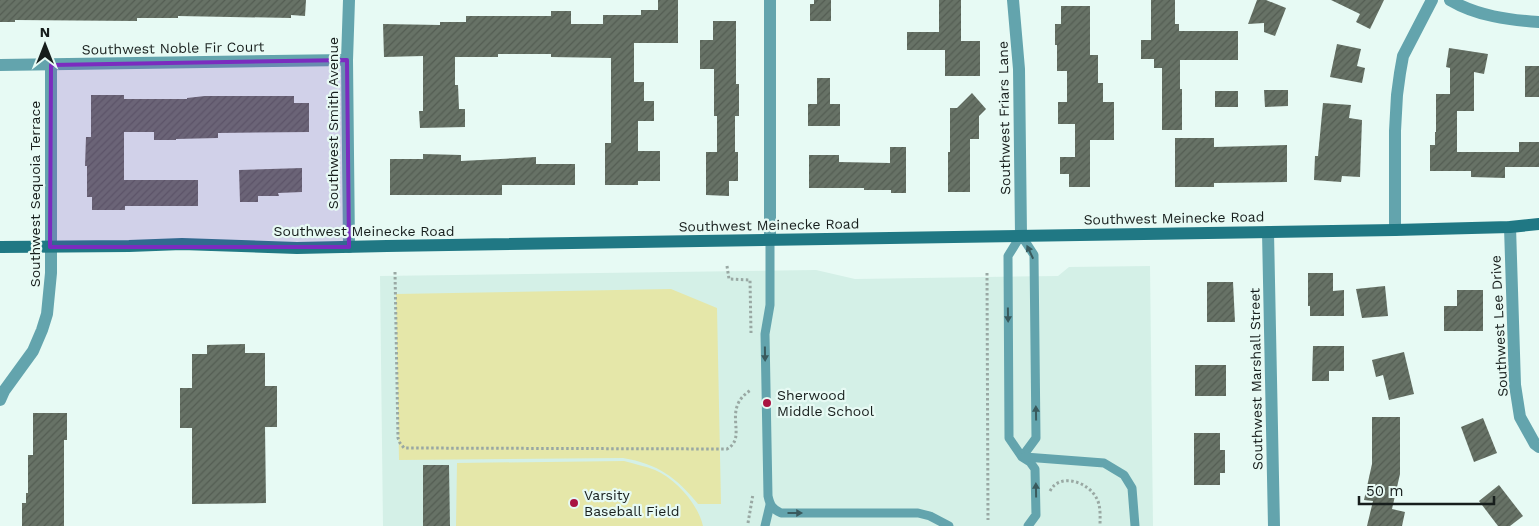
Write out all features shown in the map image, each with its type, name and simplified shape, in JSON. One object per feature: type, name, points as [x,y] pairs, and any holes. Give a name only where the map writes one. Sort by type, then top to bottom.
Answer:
[{"type":"main road","name":"Southwest Meinecke Road","points":[[0,247],[182,244],[297,248],[1395,230],[1510,227],[1539,224]]},
{"type":"street","name":"Southwest Smith Avenue","points":[[349,0],[347,60],[349,247]]},
{"type":"street","points":[[770,0],[770,240]]},
{"type":"street","name":"Southwest Friars Lane","points":[[1013,0],[1019,69],[1021,235]]},
{"type":"street","points":[[1395,230],[1396,95],[1403,56],[1432,0]]},
{"type":"street","points":[[1450,0],[1458,5],[1485,14],[1512,20],[1539,22]]},
{"type":"street","name":"Southwest Noble Fir Court","points":[[0,65],[347,60]]},
{"type":"street","name":"Southwest Sequoia Terrace","points":[[1,393],[34,351],[47,314],[50,290],[50,65]]},
{"type":"street","name":"Southwest Lee Drive","points":[[1510,227],[1515,386],[1520,416],[1535,444],[1539,447]]},
{"type":"street","name":"Southwest Marshall Street","points":[[1268,232],[1274,526]]},
{"type":"lane","points":[[1022,457],[1036,438],[1034,255],[1021,235],[1008,256],[1009,438],[1022,457],[1030,462],[1035,469],[1036,515],[1028,526]]},
{"type":"lane","points":[[765,526],[770,505],[768,496],[764,334],[770,305],[770,240]]},
{"type":"lane","points":[[1022,457],[1104,463],[1124,475],[1132,488],[1135,526]]},
{"type":"lane","points":[[770,505],[775,511],[781,513],[918,513],[930,516],[949,526]]},
{"type":"path","points":[[727,266],[729,279],[750,280],[751,335]]},
{"type":"path","points":[[395,272],[398,438],[404,448],[727,449],[731,447],[736,439],[736,406],[745,394],[752,390]]},
{"type":"path","points":[[987,273],[988,520]]},
{"type":"path","points":[[751,381],[752,400]]},
{"type":"path","points":[[1049,500],[1050,490],[1053,485],[1062,481],[1083,484],[1092,490],[1097,499],[1100,509],[1100,526]]},
{"type":"path","points":[[748,523],[752,508],[753,486]]},
{"type":"highlighted area","points":[[347,60],[349,247],[50,247],[51,65]]},
{"type":"shaded area","name":"Sherwood Middle School","points":[[1150,266],[1153,526],[383,526],[380,276],[816,270],[855,279],[1058,276],[1069,267]]},
{"type":"green space","points":[[671,289],[717,308],[721,504],[698,504],[682,486],[665,473],[646,464],[623,458],[399,460],[396,294]]},
{"type":"green space","name":"Varsity Baseball Field","points":[[624,461],[655,470],[671,479],[691,501],[703,526],[456,526],[457,463]]},
{"type":"building","points":[[0,0],[306,0],[305,16],[291,15],[291,18],[178,16],[178,18],[137,18],[137,21],[15,20],[15,22],[0,22]]},
{"type":"building","points":[[658,0],[678,0],[678,43],[634,43],[634,82],[644,82],[644,101],[654,101],[654,121],[638,121],[638,151],[660,151],[660,181],[638,181],[638,185],[605,185],[605,143],[611,143],[611,58],[551,57],[551,54],[498,54],[498,57],[455,57],[455,85],[458,85],[459,109],[465,109],[465,127],[420,128],[419,111],[423,111],[423,56],[384,57],[383,24],[440,25],[440,22],[466,22],[466,16],[551,16],[551,11],[571,11],[571,24],[603,24],[603,15],[641,15],[641,10],[658,10]]},
{"type":"building","points":[[814,0],[831,0],[831,21],[810,21],[810,4],[814,4]]},
{"type":"building","points":[[939,0],[961,0],[961,41],[980,41],[980,76],[945,76],[945,50],[907,50],[907,32],[939,32]]},
{"type":"building","points":[[1151,0],[1175,0],[1175,24],[1179,24],[1179,31],[1238,31],[1238,60],[1180,60],[1182,130],[1162,130],[1162,68],[1154,68],[1154,59],[1141,59],[1141,40],[1151,40]]},
{"type":"building","points":[[1257,0],[1266,0],[1286,8],[1275,36],[1264,32],[1264,23],[1248,24]]},
{"type":"building","points":[[1331,0],[1384,0],[1370,29],[1356,22],[1360,14]]},
{"type":"building","points":[[1061,6],[1090,6],[1090,55],[1098,55],[1098,83],[1103,83],[1103,102],[1114,102],[1114,140],[1090,140],[1090,187],[1069,187],[1069,174],[1060,174],[1060,157],[1075,157],[1075,124],[1058,124],[1058,102],[1067,102],[1067,71],[1057,71],[1057,45],[1055,45],[1055,24],[1061,24]]},
{"type":"building","points":[[713,21],[736,21],[736,84],[739,84],[739,116],[735,116],[735,152],[738,152],[738,181],[729,181],[729,196],[706,195],[706,152],[717,152],[717,116],[714,116],[714,69],[700,69],[700,40],[713,40]]},
{"type":"building","points":[[1337,44],[1361,49],[1357,66],[1365,68],[1362,83],[1330,77]]},
{"type":"building","points":[[1449,48],[1488,54],[1484,74],[1474,72],[1474,111],[1457,111],[1457,152],[1519,152],[1519,142],[1539,142],[1539,167],[1505,167],[1505,178],[1471,177],[1471,171],[1430,171],[1430,145],[1435,145],[1436,94],[1450,94],[1450,68],[1446,67]]},
{"type":"building","points":[[1525,66],[1539,66],[1539,97],[1525,97]]},
{"type":"building","points":[[817,78],[830,78],[830,104],[840,104],[840,126],[808,126],[808,104],[817,104]]},
{"type":"building","points":[[1264,90],[1288,90],[1288,106],[1265,107]]},
{"type":"building","points":[[1215,91],[1238,91],[1238,107],[1215,107]]},
{"type":"building","points":[[972,93],[986,109],[979,116],[979,139],[970,139],[970,192],[948,192],[950,108],[957,108]]},
{"type":"building","points":[[91,95],[124,95],[124,99],[187,99],[205,96],[294,96],[294,103],[309,103],[309,132],[218,133],[218,138],[154,140],[154,132],[124,132],[124,180],[198,180],[198,206],[125,206],[125,210],[92,210],[92,197],[87,197],[87,166],[85,166],[86,137],[91,137]]},
{"type":"building","points":[[1323,103],[1351,105],[1349,118],[1362,120],[1360,177],[1342,176],[1341,182],[1314,180],[1315,156],[1318,156]]},
{"type":"building","points":[[1175,138],[1214,138],[1214,147],[1287,145],[1287,182],[1214,183],[1214,187],[1175,187]]},
{"type":"building","points":[[890,147],[906,147],[906,193],[891,193],[891,190],[864,190],[864,188],[809,188],[809,155],[839,155],[839,162],[890,163]]},
{"type":"building","points":[[423,154],[461,155],[461,161],[536,157],[536,164],[575,164],[575,185],[502,185],[502,195],[390,195],[390,159],[423,159]]},
{"type":"building","points":[[302,168],[302,192],[278,193],[279,196],[258,196],[258,202],[240,202],[239,170]]},
{"type":"building","points":[[1308,273],[1333,273],[1333,291],[1344,290],[1344,316],[1310,316],[1310,306],[1308,306]]},
{"type":"building","points":[[1207,282],[1233,282],[1235,322],[1207,322]]},
{"type":"building","points":[[1385,286],[1388,316],[1362,318],[1356,289]]},
{"type":"building","points":[[1457,290],[1483,290],[1483,331],[1444,331],[1444,306],[1457,306]]},
{"type":"building","points":[[245,344],[245,353],[265,353],[265,386],[277,386],[277,427],[265,427],[266,503],[192,504],[192,428],[180,428],[180,388],[192,388],[192,354],[207,354],[207,345]]},
{"type":"building","points":[[1313,346],[1344,346],[1344,371],[1329,371],[1329,381],[1312,381]]},
{"type":"building","points":[[1404,352],[1414,394],[1389,400],[1383,375],[1376,377],[1372,360]]},
{"type":"building","points":[[1195,365],[1226,365],[1226,396],[1195,396]]},
{"type":"building","points":[[33,413],[67,413],[67,440],[64,440],[64,526],[22,526],[22,503],[26,503],[26,493],[28,493],[28,455],[33,455]]},
{"type":"building","points":[[1372,417],[1400,417],[1400,474],[1392,509],[1405,512],[1402,526],[1367,526],[1373,501],[1364,500],[1372,464]]},
{"type":"building","points":[[1483,418],[1497,453],[1474,462],[1461,427]]},
{"type":"building","points":[[1194,433],[1220,433],[1220,450],[1225,450],[1225,473],[1220,473],[1220,485],[1194,485]]},
{"type":"building","points":[[423,465],[449,465],[450,526],[423,526]]},
{"type":"building","points":[[1499,485],[1523,516],[1510,526],[1498,526],[1479,501]]},
{"type":"place","name":"Sherwood Middle School","points":[[767,403]]},
{"type":"place","name":"Varsity Baseball Field","points":[[574,503]]}]
